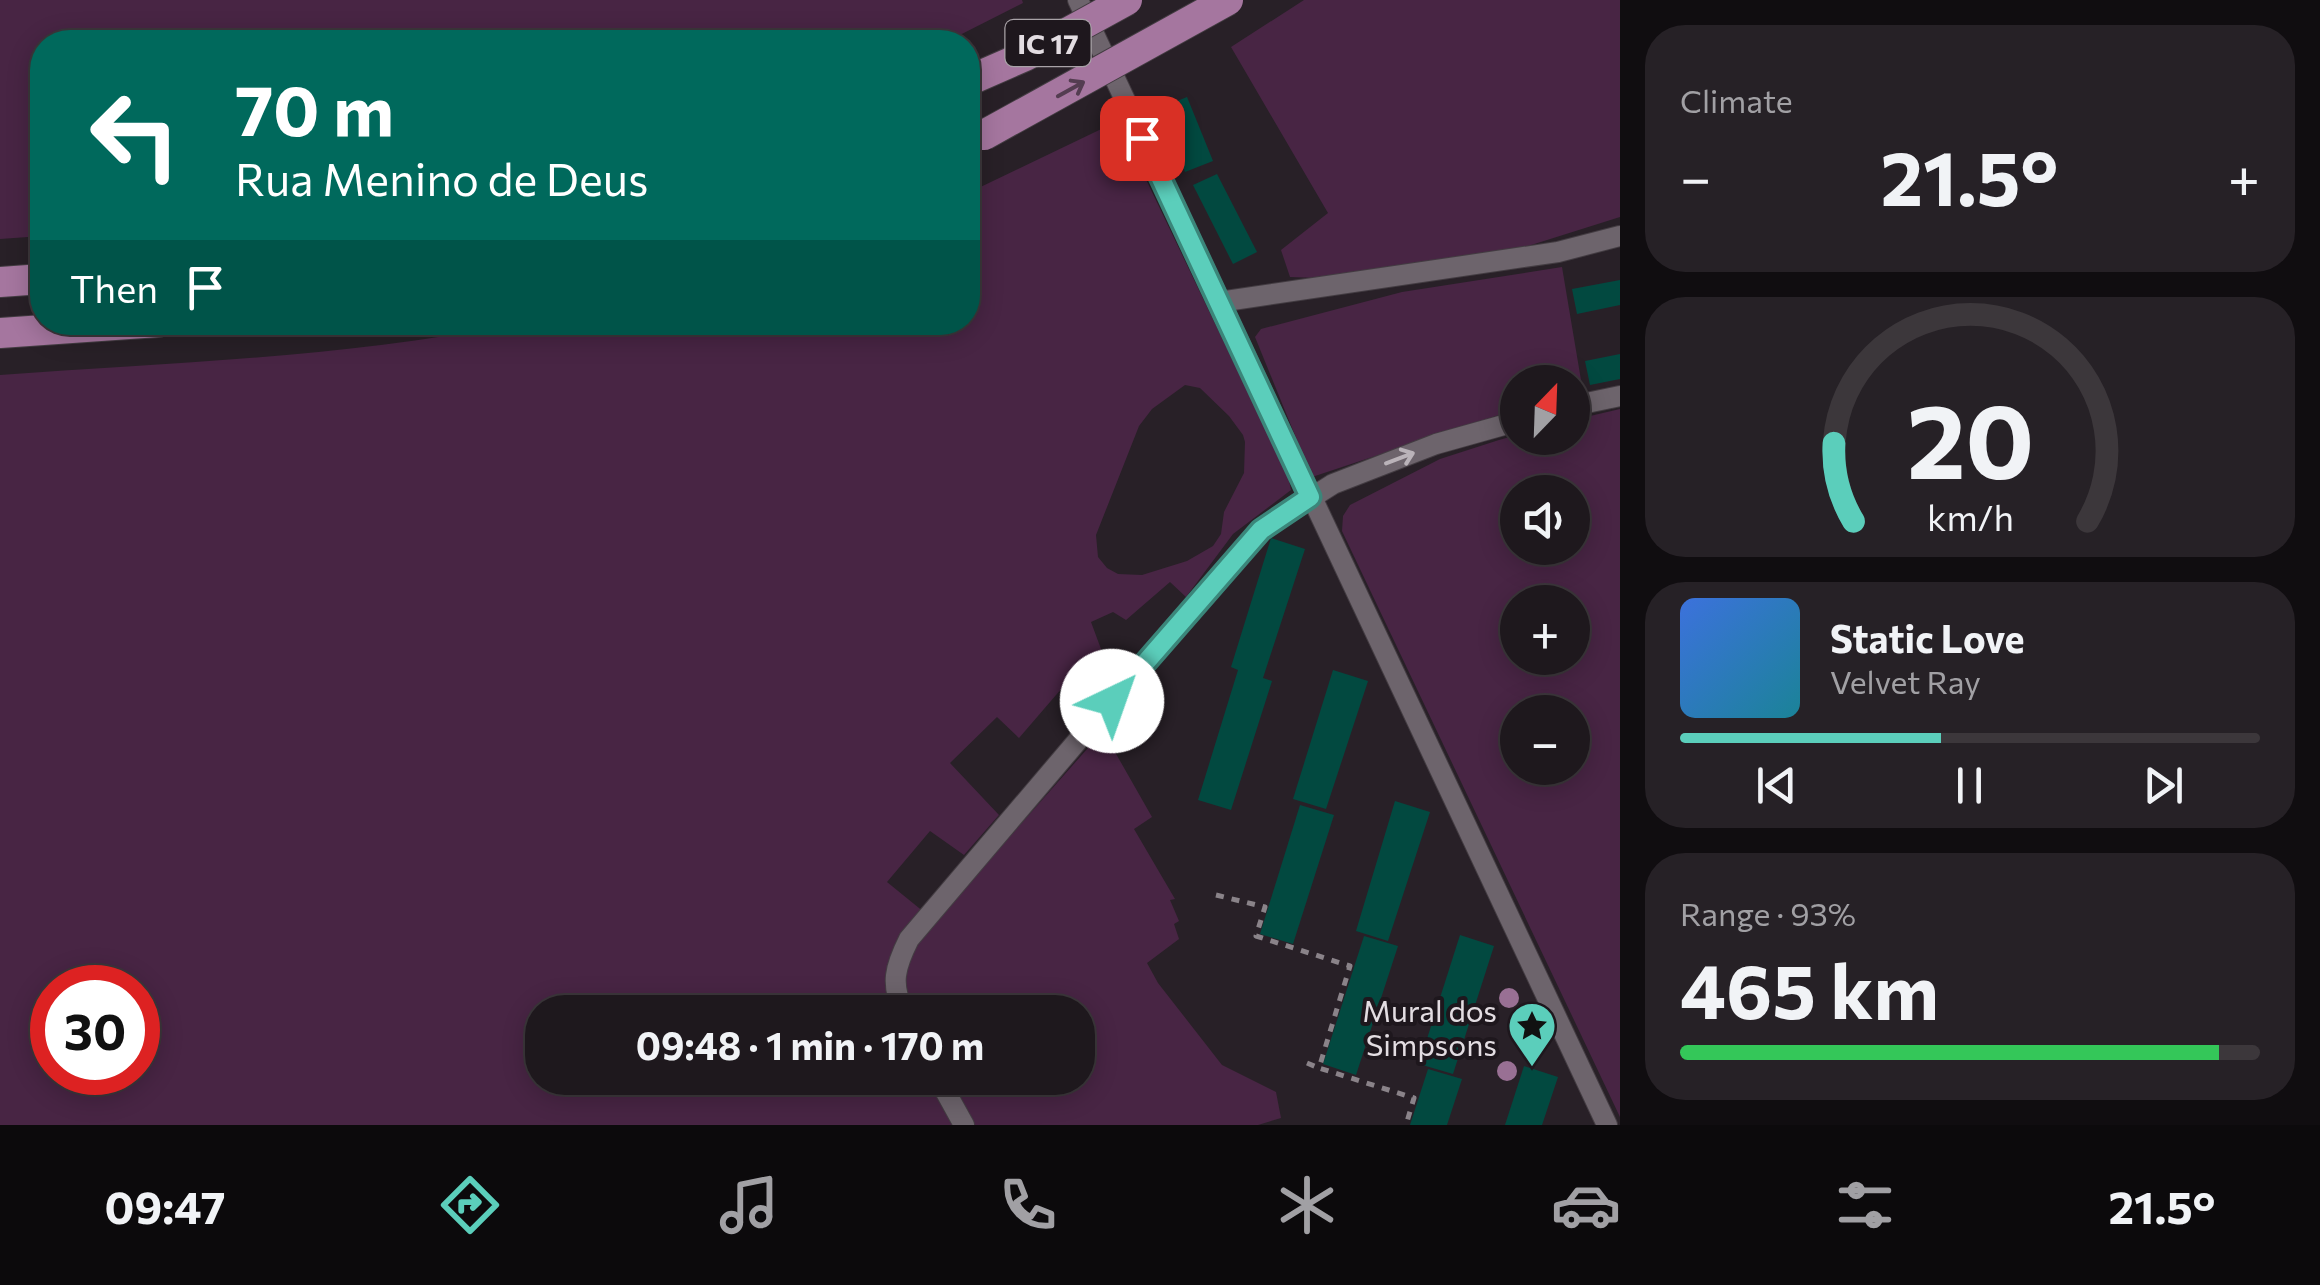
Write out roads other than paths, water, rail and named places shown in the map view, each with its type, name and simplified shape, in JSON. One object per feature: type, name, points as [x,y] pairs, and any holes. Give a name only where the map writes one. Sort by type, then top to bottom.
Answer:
[{"type":"highway","name":"IC 17","points":[[980,77],[1126,0]]},
{"type":"highway","name":"IC 17","points":[[980,136],[1228,0]]},
{"type":"highway","points":[[0,282],[30,280]]},
{"type":"highway","points":[[0,333],[30,331]]},
{"type":"street","points":[[1078,0],[1607,1125]]},
{"type":"street","points":[[1219,302],[1558,252],[1620,236]]},
{"type":"street","points":[[1590,402],[1620,396]]},
{"type":"street","points":[[896,995],[895,969],[909,939],[1261,530],[1334,484],[1436,444],[1500,426]]},
{"type":"street","points":[[947,1095],[964,1125]]},
{"type":"place","name":"Mural dos Simpsons","points":[[1532,1068]]}]
